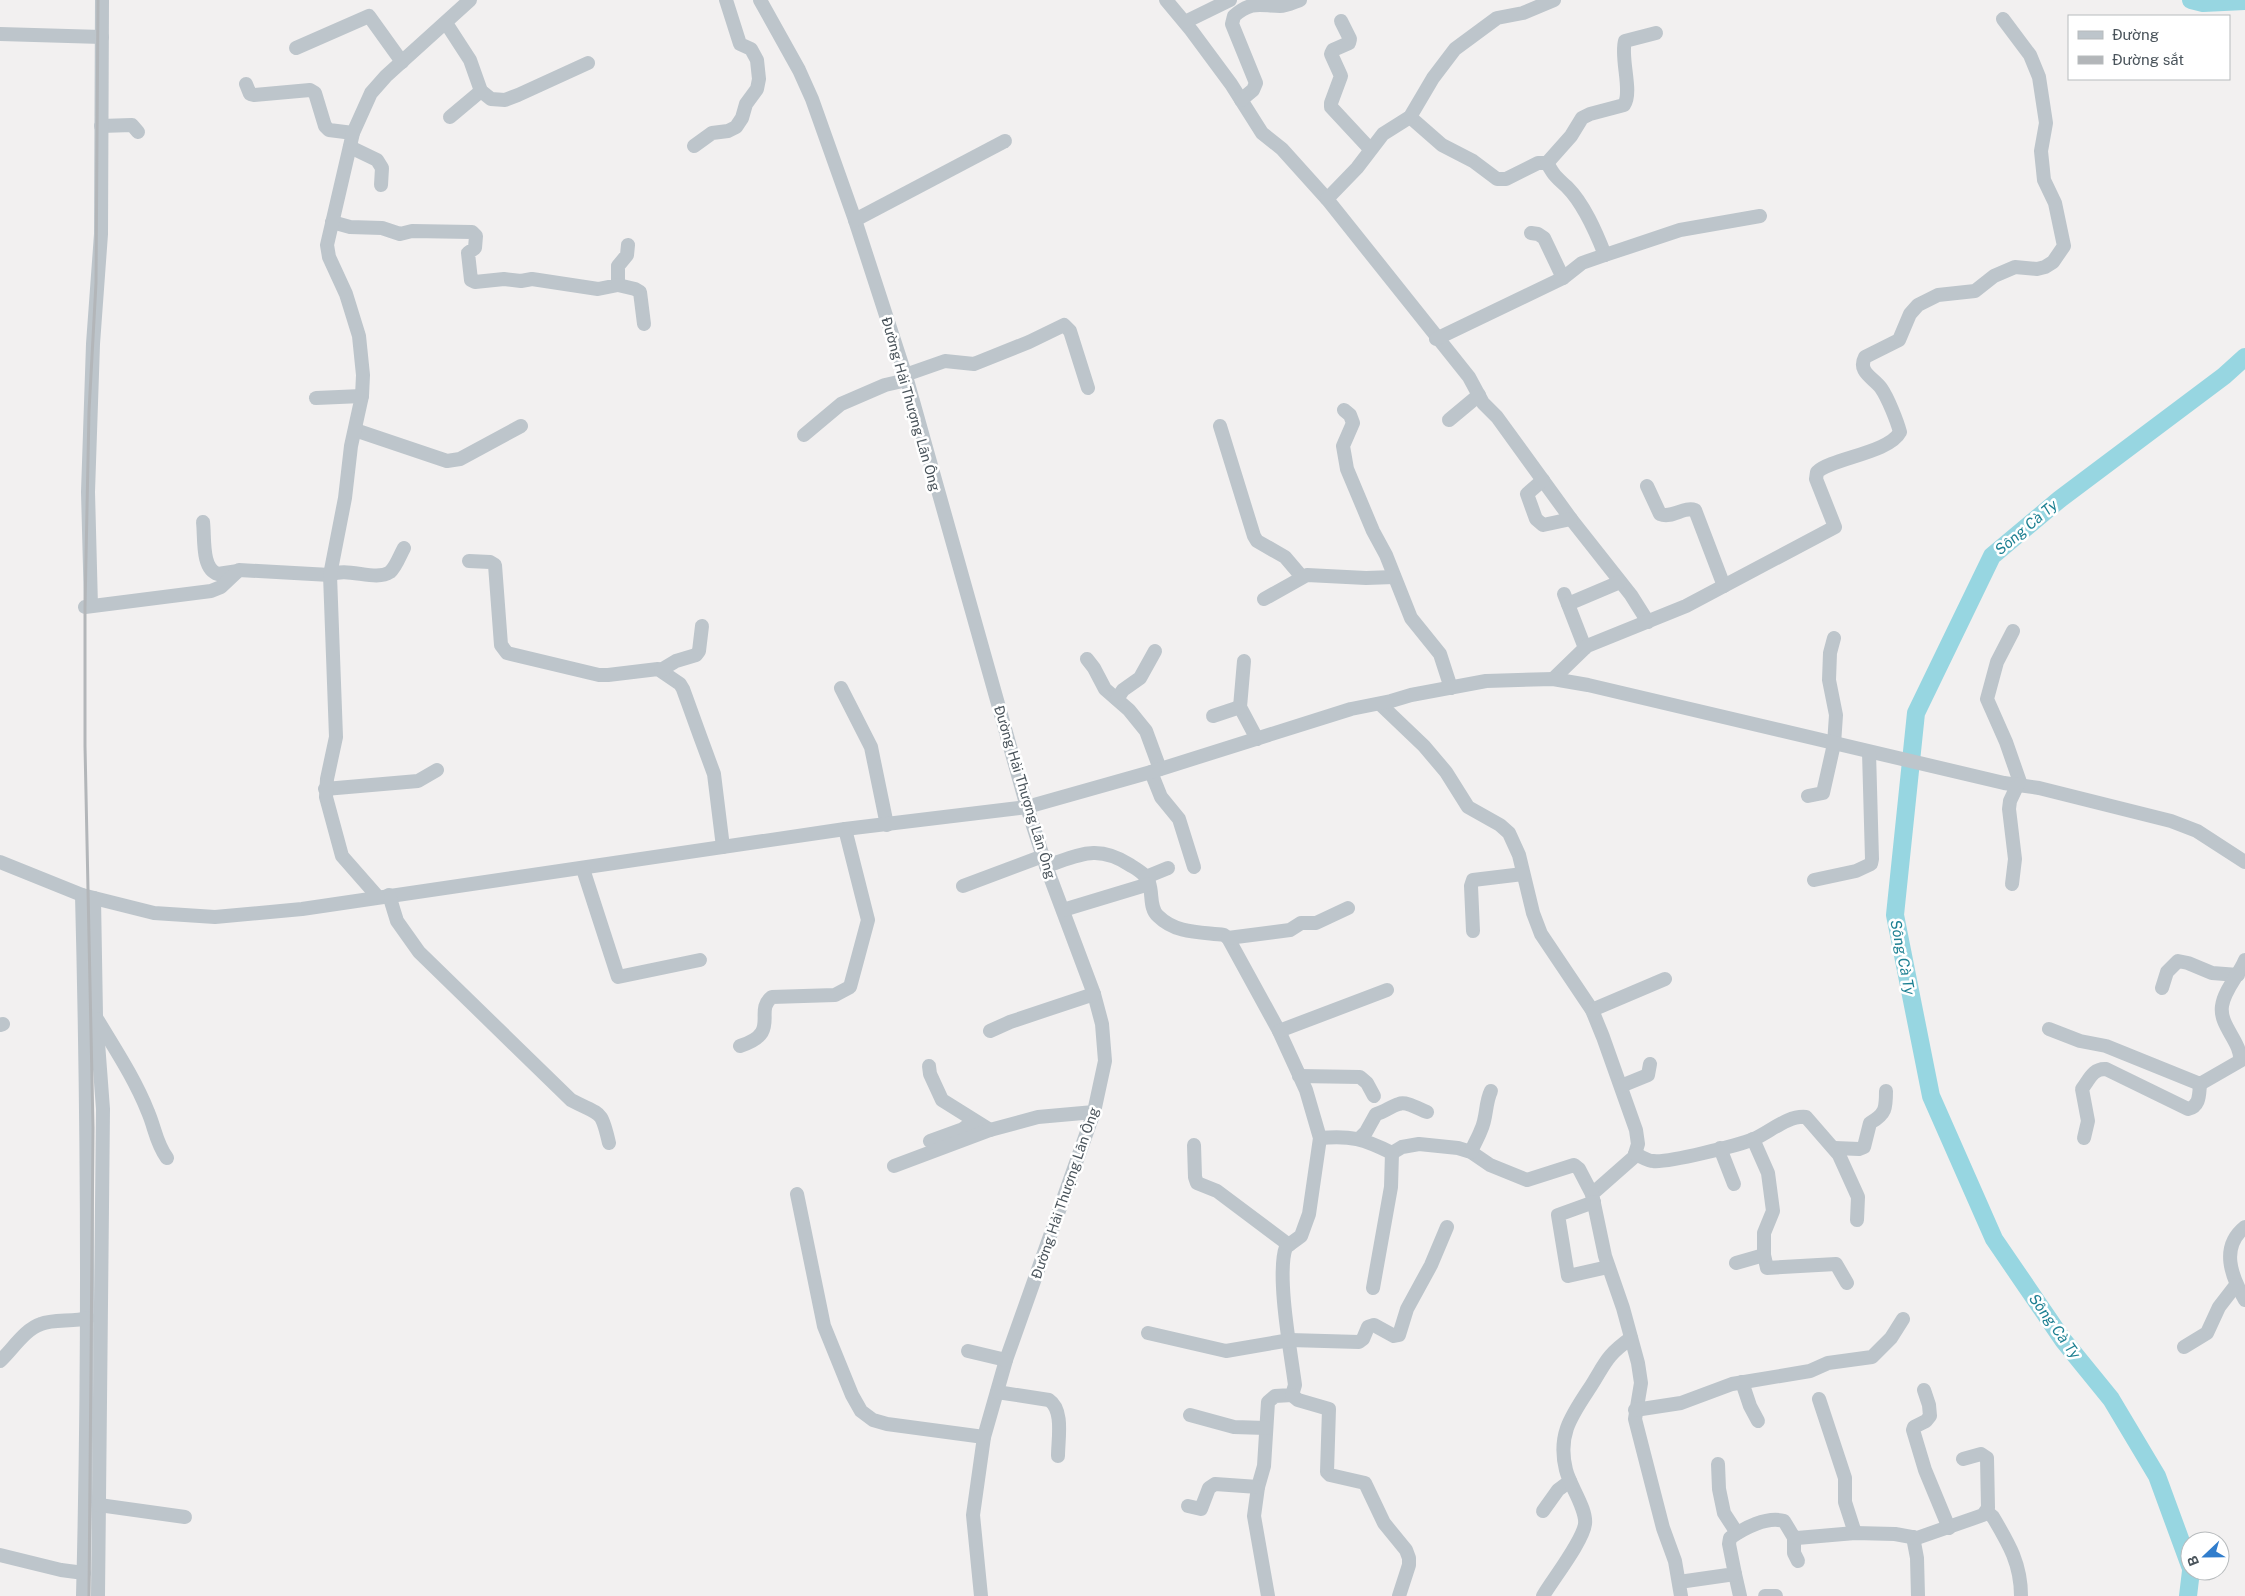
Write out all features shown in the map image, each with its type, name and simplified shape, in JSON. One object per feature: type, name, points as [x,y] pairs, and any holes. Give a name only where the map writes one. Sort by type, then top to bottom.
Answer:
[{"type":"street","points":[[102,0],[101,234],[93,344],[88,492],[88,606],[211,591],[221,587],[239,570]]},
{"type":"street","points":[[470,0],[371,93],[353,133],[327,245],[329,257],[346,294],[359,336],[363,375],[362,396],[330,575],[336,737],[325,789],[328,808],[342,856],[383,896],[418,952],[571,1100],[597,1112],[603,1117],[609,1143]]},
{"type":"street","points":[[694,146],[712,133],[728,131],[736,127],[742,118],[746,104],[755,93],[758,85],[757,60],[751,49],[740,44],[726,0]]},
{"type":"street","points":[[1166,0],[1185,22],[1241,100],[1262,133],[1282,149],[1327,199],[1436,339],[1469,377],[1479,396],[1631,595],[1648,622]]},
{"type":"street","points":[[1185,22],[1230,0]]},
{"type":"street","points":[[1241,100],[1253,90],[1256,83],[1232,24],[1234,16],[1253,4],[1261,2],[1279,6],[1300,0]]},
{"type":"street","points":[[1327,199],[1357,168],[1370,149],[1387,131],[1410,117],[1433,78],[1455,49],[1497,18],[1523,13],[1554,0]]},
{"type":"street","name":"Đường Hải Thượng Lãn Ông","points":[[764,1],[812,99],[855,220],[906,377],[1027,807],[1094,994],[1102,1024],[1106,1061],[1094,1112],[1006,1360],[984,1437],[974,1515],[981,1596]]},
{"type":"street","points":[[296,48],[369,16],[402,62]]},
{"type":"street","points":[[1553,679],[1584,648],[1686,606],[1835,527],[1816,479],[1817,472],[1823,468],[1862,455],[1899,435],[1899,428],[1882,389],[1868,377],[1863,366],[1866,356],[1900,340],[1910,314],[1918,306],[1932,298],[1974,292],[1994,276],[2015,267],[2037,269],[2045,267],[2053,262],[2062,250],[2064,246],[2055,204],[2044,180],[2041,151],[2046,123],[2039,78],[2030,55],[2003,19]]},
{"type":"street","points":[[1341,22],[1350,39],[1349,42],[1333,50],[1332,54],[1341,76],[1331,102],[1331,107],[1370,149]]},
{"type":"street","points":[[446,23],[470,60],[481,91],[491,99],[505,100],[588,63]]},
{"type":"street","points":[[1410,117],[1442,145],[1473,161],[1497,179],[1506,179],[1538,163],[1547,163],[1571,136],[1582,118],[1624,105],[1627,97],[1624,58],[1625,41],[1656,33]]},
{"type":"street","points":[[0,34],[102,37]]},
{"type":"street","points":[[246,84],[250,94],[254,95],[310,90],[315,93],[325,126],[329,130],[353,133]]},
{"type":"street","points":[[450,117],[481,91]]},
{"type":"street","points":[[101,126],[132,125],[138,132]]},
{"type":"street","points":[[855,220],[1005,141]]},
{"type":"street","points":[[350,147],[377,160],[382,168],[380,185]]},
{"type":"street","points":[[1547,163],[1557,180],[1566,187],[1594,226],[1605,255]]},
{"type":"street","points":[[1436,339],[1563,278],[1582,263],[1680,230],[1760,216]]},
{"type":"street","points":[[332,222],[350,227],[382,228],[400,234],[412,231],[472,232],[476,236],[475,248],[468,253],[470,280],[476,282],[532,279],[598,289],[618,285],[635,289],[640,292],[644,324]]},
{"type":"street","points":[[1531,233],[1538,234],[1544,238],[1563,278]]},
{"type":"street","points":[[618,285],[618,266],[627,255],[628,245]]},
{"type":"street","points":[[804,435],[841,404],[945,361],[974,364],[1029,342],[1064,324],[1070,331],[1088,388]]},
{"type":"street","points":[[316,398],[362,396]]},
{"type":"street","points":[[1449,420],[1479,396]]},
{"type":"street","points":[[1344,410],[1350,415],[1353,423],[1344,446],[1347,469],[1373,531],[1386,555],[1411,618],[1440,654],[1452,688]]},
{"type":"street","points":[[355,430],[448,461],[460,459],[521,426]]},
{"type":"street","points":[[1220,426],[1254,536],[1257,541],[1285,557],[1302,577]]},
{"type":"street","points":[[1544,480],[1527,494],[1536,519],[1543,525],[1571,518]]},
{"type":"street","points":[[1647,486],[1660,514],[1667,516],[1689,509],[1695,510],[1724,586]]},
{"type":"street","points":[[204,522],[207,564],[211,570],[218,574],[239,570],[330,575],[341,573],[381,575],[392,571],[404,548]]},
{"type":"street","points":[[469,561],[495,564],[501,645],[507,652],[599,675],[655,668],[683,689],[714,774],[723,847]]},
{"type":"street","points":[[1264,599],[1302,577],[1312,574],[1357,578],[1394,577]]},
{"type":"street","points":[[1584,648],[1566,599],[1620,582]]},
{"type":"street","points":[[660,670],[676,661],[696,655],[699,651],[702,626]]},
{"type":"street","points":[[2012,884],[2015,859],[2009,809],[2010,802],[2020,784],[2006,742],[1988,699],[1997,662],[2013,631]]},
{"type":"street","points":[[1808,796],[1824,794],[1834,744],[1836,715],[1829,680],[1830,654],[1834,638]]},
{"type":"street","points":[[1117,699],[1123,690],[1140,678],[1155,651]]},
{"type":"street","points":[[1087,659],[1105,689],[1117,699],[1146,731],[1161,797],[1180,819],[1194,867]]},
{"type":"street","points":[[1244,660],[1240,707],[1257,740]]},
{"type":"street","points":[[0,862],[88,897],[154,913],[214,917],[338,905],[383,896],[583,869],[845,829],[1027,807],[1156,771],[1350,709],[1486,681],[1553,679],[1588,685],[1872,753],[2020,784],[2171,821],[2197,831],[2245,862]]},
{"type":"street","points":[[841,688],[871,747],[888,824]]},
{"type":"street","points":[[1380,704],[1424,746],[1446,772],[1468,808],[1507,830],[1519,854],[1540,934],[1592,1010],[1621,1086],[1636,1130],[1638,1144],[1636,1154],[1593,1198],[1558,1215],[1568,1276],[1608,1268]]},
{"type":"street","points":[[1213,716],[1240,707]]},
{"type":"street","points":[[1814,880],[1856,871],[1871,864],[1872,753]]},
{"type":"street","points":[[325,789],[418,781],[437,770]]},
{"type":"street","points":[[740,1046],[755,1040],[762,1034],[766,1004],[772,996],[835,995],[850,987],[868,920],[845,829]]},
{"type":"street","points":[[963,886],[1045,861],[1088,853],[1105,852],[1125,862],[1148,881],[1153,907],[1157,916],[1182,930],[1224,935],[1228,938],[1279,1031],[1312,1105],[1320,1138],[1309,1214],[1301,1236],[1286,1247],[1284,1256],[1283,1284],[1295,1386],[1292,1395]]},
{"type":"street","points":[[1063,910],[1148,881],[1168,868]]},
{"type":"street","points":[[583,869],[618,977],[700,960]]},
{"type":"street","points":[[1474,931],[1470,886],[1473,880],[1523,874]]},
{"type":"street","points":[[88,897],[103,1109],[98,1596]]},
{"type":"street","points":[[83,1596],[88,1318],[88,897]]},
{"type":"street","points":[[1228,938],[1290,930],[1301,923],[1316,923],[1348,908]]},
{"type":"street","points":[[2200,1084],[2240,1061],[2239,1053],[2226,1025],[2222,1006],[2245,960]]},
{"type":"street","points":[[2162,988],[2167,972],[2178,962],[2188,963],[2212,973],[2238,975]]},
{"type":"street","points":[[1592,1010],[1664,979]]},
{"type":"street","points":[[1279,1031],[1387,990]]},
{"type":"street","points":[[990,1031],[1010,1022],[1094,994]]},
{"type":"street","points":[[96,1016],[130,1074],[149,1112],[157,1142],[167,1158]]},
{"type":"street","points":[[2048,1030],[2080,1041],[2106,1046],[2200,1084]]},
{"type":"street","points":[[1621,1086],[1648,1075],[1650,1064]]},
{"type":"street","points":[[929,1066],[933,1081],[942,1100],[990,1130]]},
{"type":"street","points":[[2084,1138],[2088,1121],[2082,1089],[2095,1071],[2100,1068],[2106,1068],[2188,1109],[2194,1107],[2198,1102],[2200,1084]]},
{"type":"street","points":[[1299,1076],[1360,1077],[1367,1083],[1374,1096]]},
{"type":"street","points":[[1471,1152],[1476,1136],[1481,1130],[1491,1091]]},
{"type":"street","points":[[1834,1148],[1859,1149],[1864,1147],[1870,1123],[1880,1118],[1884,1112],[1886,1091]]},
{"type":"street","points":[[1359,1140],[1376,1114],[1387,1111],[1398,1104],[1403,1103],[1427,1112]]},
{"type":"street","points":[[894,1166],[990,1130],[1038,1117],[1094,1112]]},
{"type":"street","points":[[1636,1154],[1653,1162],[1720,1148],[1753,1139],[1780,1124],[1804,1116],[1834,1148],[1858,1197],[1857,1220]]},
{"type":"street","points":[[930,1141],[963,1129],[974,1121]]},
{"type":"street","points":[[1320,1138],[1351,1137],[1392,1153]]},
{"type":"street","points":[[1753,1139],[1768,1173],[1773,1211],[1764,1233],[1764,1255],[1767,1268],[1836,1264],[1847,1283]]},
{"type":"street","points":[[1392,1153],[1402,1147],[1419,1144],[1458,1148],[1471,1152],[1490,1165],[1527,1180],[1532,1180],[1571,1165],[1577,1166],[1593,1198],[1608,1268],[1623,1308],[1641,1378],[1635,1410],[1638,1437],[1680,1589],[1736,1574]]},
{"type":"street","points":[[1194,1145],[1195,1177],[1197,1183],[1217,1191],[1289,1245]]},
{"type":"street","points":[[1720,1148],[1734,1184]]},
{"type":"street","points":[[1373,1288],[1391,1187],[1392,1153]]},
{"type":"street","points":[[797,1194],[824,1326],[852,1395],[861,1411],[873,1420],[886,1424],[984,1437]]},
{"type":"street","points":[[1148,1332],[1226,1351],[1290,1340],[1359,1342],[1363,1339],[1368,1327],[1374,1325],[1394,1336],[1399,1335],[1407,1309],[1431,1265],[1447,1227]]},
{"type":"street","points":[[2245,1227],[2233,1239],[2231,1247],[2231,1266],[2236,1285],[2245,1300]]},
{"type":"street","points":[[1736,1263],[1764,1255]]},
{"type":"street","points":[[2184,1346],[2207,1333],[2219,1307],[2236,1285]]},
{"type":"street","points":[[0,1361],[34,1327],[43,1323],[76,1321],[88,1318]]},
{"type":"street","points":[[1635,1410],[1681,1403],[1742,1382],[1810,1371],[1828,1364],[1872,1357],[1891,1338],[1903,1319]]},
{"type":"street","points":[[1543,1596],[1577,1542],[1585,1524],[1570,1481],[1564,1452],[1568,1423],[1606,1359],[1631,1338]]},
{"type":"street","points":[[968,1351],[1006,1360]]},
{"type":"street","points":[[1742,1382],[1758,1422]]},
{"type":"street","points":[[1924,1390],[1930,1416],[1926,1421],[1914,1426],[1912,1430],[1925,1470],[1949,1528]]},
{"type":"street","points":[[997,1392],[1049,1400],[1055,1404],[1058,1411],[1058,1456]]},
{"type":"street","points":[[1268,1596],[1254,1516],[1258,1487],[1264,1466],[1269,1400],[1275,1396],[1292,1395],[1298,1400],[1330,1409],[1327,1472],[1330,1475],[1365,1483],[1384,1523],[1406,1550],[1410,1561],[1399,1596]]},
{"type":"street","points":[[1819,1399],[1845,1478],[1846,1502],[1855,1533]]},
{"type":"street","points":[[1190,1415],[1234,1427],[1266,1428]]},
{"type":"street","points":[[1963,1458],[1981,1454],[1986,1458],[1987,1512]]},
{"type":"street","points":[[1718,1464],[1719,1489],[1724,1513],[1737,1533]]},
{"type":"street","points":[[1543,1511],[1558,1490],[1570,1481]]},
{"type":"street","points":[[1188,1506],[1201,1509],[1209,1488],[1215,1484],[1258,1487]]},
{"type":"street","points":[[99,1505],[185,1516]]},
{"type":"street","points":[[1794,1537],[1855,1533],[1895,1534],[1913,1538],[1949,1528],[1987,1512]]},
{"type":"street","points":[[1987,1512],[1993,1516],[2018,1563],[2021,1596]]},
{"type":"street","points":[[1740,1596],[1729,1541],[1737,1533],[1754,1524],[1779,1520],[1788,1525],[1794,1537],[1794,1553],[1798,1561]]},
{"type":"street","points":[[1913,1538],[1917,1558],[1918,1596]]},
{"type":"street","points":[[0,1555],[61,1570],[84,1573]]},
{"type":"street","points":[[1765,1596],[1776,1596]]},
{"type":"waterway","name":"Sông Cà Ty","points":[[2191,0],[2203,3],[2245,1]]},
{"type":"waterway","name":"Sông Cà Ty","points":[[2180,1539],[2157,1476],[2111,1399],[2063,1340],[1994,1239],[1931,1096],[1895,915],[1916,713],[1992,556],[2060,499],[2224,376],[2245,357]]},
{"type":"waterway","name":"Sông Cà Ty","points":[[2188,1596],[2190,1581]]},
{"type":"railway","points":[[89,1596],[93,1128],[85,746],[85,607],[89,411],[96,283],[98,0]]}]
